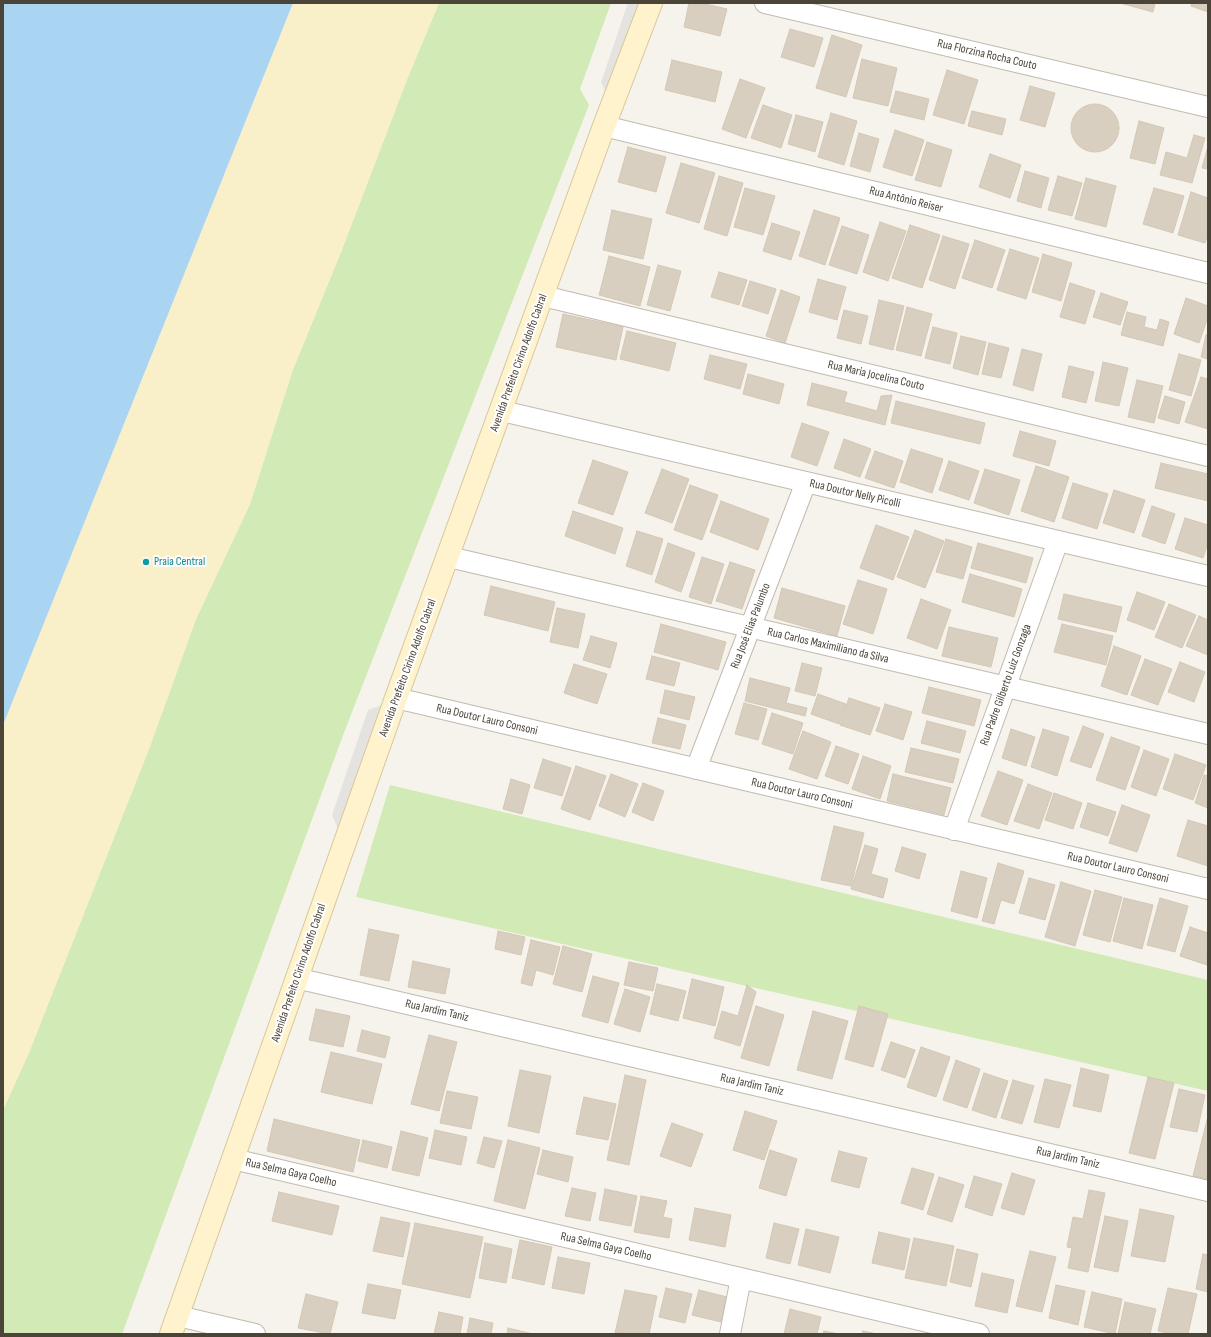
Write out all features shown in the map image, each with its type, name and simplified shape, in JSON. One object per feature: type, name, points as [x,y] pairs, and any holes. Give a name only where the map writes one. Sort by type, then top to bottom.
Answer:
[{"type":"main road","name":"Avenida Prefeito Cirino Adolfo Cabral","points":[[174,1325],[396,698],[449,557],[604,126],[651,3]]},
{"type":"street","name":"Rua Florzina Rocha Couto","points":[[765,3],[1208,107]]},
{"type":"street","name":"Rua Antônio Reiser","points":[[604,126],[1208,273]]},
{"type":"street","name":"Rua Maria Jocelina Couto","points":[[543,296],[1208,456]]},
{"type":"street","name":"Rua Doutor Nelly Picolli","points":[[502,411],[1208,576]]},
{"type":"street","name":"Rua José Elias Palumbo","points":[[696,769],[806,482]]},
{"type":"street","name":"Rua Padre Gilberto Luiz Gonzaga","points":[[954,830],[1058,541]]},
{"type":"street","name":"Rua Carlos Maximiliano da Silva","points":[[449,557],[1208,734]]},
{"type":"street","name":"Rua Doutor Lauro Consoni","points":[[396,698],[1208,889]]},
{"type":"street","name":"Rua Jardim Taniz","points":[[296,978],[1208,1191]]},
{"type":"street","name":"Rua Selma Gaya Coelho","points":[[233,1159],[979,1334]]},
{"type":"street","points":[[730,1334],[741,1278]]},
{"type":"street","points":[[174,1325],[255,1334]]},
{"type":"green space","points":[[439,3],[611,3],[580,89],[589,105],[345,730],[122,1334],[3,1334],[3,1110],[28,1055],[149,749],[196,619],[250,504],[292,372],[341,252],[408,77]]},
{"type":"green space","points":[[390,785],[1208,980],[1208,1091],[356,897]]},
{"type":"sand","name":"Praia Central","points":[[293,3],[439,3],[408,77],[341,252],[292,372],[250,504],[196,619],[149,749],[28,1055],[3,1110],[3,725]]},
{"type":"shaded area","points":[[628,3],[646,3],[610,102],[601,82]]},
{"type":"shaded area","points":[[382,705],[338,829],[332,815],[368,710]]},
{"type":"water","points":[[3,3],[293,3],[3,725]]},
{"type":"building","points":[[689,3],[701,3],[727,9],[720,36],[684,27]]},
{"type":"building","points":[[1120,3],[1155,3],[1153,12]]},
{"type":"building","points":[[1192,3],[1208,3],[1208,12],[1191,6]]},
{"type":"building","points":[[790,29],[823,38],[814,67],[781,57]]},
{"type":"building","points":[[832,35],[862,45],[846,97],[816,88]]},
{"type":"building","points":[[862,59],[897,68],[888,106],[853,98]]},
{"type":"building","points":[[672,60],[722,72],[715,102],[665,90]]},
{"type":"building","points":[[947,70],[978,80],[964,124],[933,115]]},
{"type":"building","points":[[740,79],[765,88],[746,138],[722,129]]},
{"type":"building","points":[[1030,86],[1055,93],[1045,127],[1020,120]]},
{"type":"building","points":[[896,91],[929,99],[924,120],[890,112]]},
{"type":"building","points":[[1090,104],[1100,104],[1112,111],[1119,123],[1119,133],[1112,145],[1100,152],[1090,152],[1082,148],[1075,141],[1071,133],[1071,123],[1075,115],[1082,108]]},
{"type":"building","points":[[763,105],[792,115],[781,148],[751,138]]},
{"type":"building","points":[[972,111],[1006,119],[1002,135],[968,126]]},
{"type":"building","points":[[831,113],[857,121],[844,165],[818,157]]},
{"type":"building","points":[[796,115],[823,122],[815,152],[788,144]]},
{"type":"building","points":[[1139,121],[1164,128],[1155,164],[1130,158]]},
{"type":"building","points":[[895,130],[924,140],[912,176],[883,167]]},
{"type":"building","points":[[859,133],[879,139],[870,172],[850,166]]},
{"type":"building","points":[[1194,135],[1205,138],[1192,183],[1160,175],[1166,152],[1187,158]]},
{"type":"building","points":[[927,142],[952,150],[941,187],[915,180]]},
{"type":"building","points":[[1208,146],[1208,169],[1202,168]]},
{"type":"building","points":[[628,147],[666,157],[656,192],[618,182]]},
{"type":"building","points":[[990,154],[1021,165],[1010,198],[979,187]]},
{"type":"building","points":[[681,163],[715,173],[699,223],[666,213]]},
{"type":"building","points":[[1025,171],[1049,178],[1041,208],[1017,201]]},
{"type":"building","points":[[719,176],[743,183],[727,236],[704,229]]},
{"type":"building","points":[[1058,176],[1082,183],[1072,216],[1048,210]]},
{"type":"building","points":[[1086,178],[1116,186],[1106,227],[1075,219]]},
{"type":"building","points":[[745,188],[775,196],[763,235],[734,227]]},
{"type":"building","points":[[1154,188],[1184,196],[1173,233],[1143,224]]},
{"type":"building","points":[[1191,192],[1208,198],[1208,234],[1205,243],[1178,235]]},
{"type":"building","points":[[612,210],[652,219],[643,259],[603,250]]},
{"type":"building","points":[[814,210],[840,218],[825,265],[799,256]]},
{"type":"building","points":[[880,222],[906,231],[888,281],[863,272]]},
{"type":"building","points":[[772,223],[800,232],[791,260],[763,251]]},
{"type":"building","points":[[910,225],[940,235],[922,288],[892,278]]},
{"type":"building","points":[[842,226],[869,235],[857,274],[829,265]]},
{"type":"building","points":[[943,236],[969,244],[955,289],[929,280]]},
{"type":"building","points":[[975,240],[1005,250],[992,288],[962,278]]},
{"type":"building","points":[[1010,249],[1039,258],[1026,299],[997,290]]},
{"type":"building","points":[[1043,254],[1072,263],[1061,301],[1032,292]]},
{"type":"building","points":[[609,256],[650,267],[640,306],[599,295]]},
{"type":"building","points":[[658,265],[681,271],[670,311],[647,305]]},
{"type":"building","points":[[719,272],[747,280],[739,305],[711,297]]},
{"type":"building","points":[[818,279],[846,287],[837,320],[809,312]]},
{"type":"building","points":[[750,281],[776,289],[768,314],[742,306]]},
{"type":"building","points":[[1070,283],[1095,291],[1085,324],[1060,317]]},
{"type":"building","points":[[781,290],[800,297],[785,343],[766,336]]},
{"type":"building","points":[[1101,293],[1128,302],[1120,325],[1093,317]]},
{"type":"building","points":[[1186,298],[1208,306],[1208,317],[1199,343],[1174,334]]},
{"type":"building","points":[[879,300],[904,306],[893,350],[869,344]]},
{"type":"building","points":[[907,307],[932,314],[921,356],[896,350]]},
{"type":"building","points":[[844,310],[868,316],[861,344],[837,338]]},
{"type":"building","points":[[1127,312],[1146,317],[1144,327],[1157,330],[1160,319],[1169,322],[1163,346],[1121,335]]},
{"type":"building","points":[[563,314],[623,327],[616,360],[556,347]]},
{"type":"building","points":[[933,327],[957,333],[950,364],[925,358]]},
{"type":"building","points":[[627,331],[676,343],[669,371],[620,359]]},
{"type":"building","points":[[1206,335],[1208,335],[1208,359],[1201,357]]},
{"type":"building","points":[[961,336],[986,342],[978,375],[953,368]]},
{"type":"building","points":[[989,343],[1009,348],[1001,378],[982,374]]},
{"type":"building","points":[[1022,349],[1042,354],[1033,391],[1013,385]]},
{"type":"building","points":[[1179,354],[1201,360],[1191,396],[1169,390]]},
{"type":"building","points":[[710,355],[747,364],[740,389],[704,379]]},
{"type":"building","points":[[1103,362],[1128,368],[1119,406],[1095,401]]},
{"type":"building","points":[[1069,366],[1094,372],[1086,403],[1062,397]]},
{"type":"building","points":[[748,374],[784,384],[779,404],[743,394]]},
{"type":"building","points":[[1201,377],[1208,379],[1208,429],[1185,422]]},
{"type":"building","points":[[1137,380],[1163,386],[1154,423],[1128,417]]},
{"type":"building","points":[[812,383],[847,392],[844,402],[877,411],[881,396],[892,395],[885,425],[807,405]]},
{"type":"building","points":[[1165,396],[1185,402],[1179,424],[1158,418]]},
{"type":"building","points":[[896,401],[985,423],[980,444],[891,423]]},
{"type":"building","points":[[802,423],[829,432],[817,466],[791,457]]},
{"type":"building","points":[[1020,431],[1056,441],[1049,466],[1013,456]]},
{"type":"building","points":[[844,439],[871,449],[860,477],[834,468]]},
{"type":"building","points":[[911,449],[943,459],[932,493],[900,482]]},
{"type":"building","points":[[875,451],[903,461],[894,488],[865,478]]},
{"type":"building","points":[[593,460],[628,472],[613,515],[578,503]]},
{"type":"building","points":[[949,461],[979,471],[969,500],[939,490]]},
{"type":"building","points":[[1161,463],[1208,474],[1208,501],[1155,488]]},
{"type":"building","points":[[1036,466],[1069,477],[1054,522],[1021,511]]},
{"type":"building","points":[[662,469],[689,479],[672,523],[645,513]]},
{"type":"building","points":[[985,469],[1020,480],[1009,515],[974,503]]},
{"type":"building","points":[[1073,483],[1108,494],[1097,529],[1062,518]]},
{"type":"building","points":[[690,485],[718,495],[702,540],[674,530]]},
{"type":"building","points":[[1114,490],[1145,500],[1134,533],[1103,523]]},
{"type":"building","points":[[721,501],[769,519],[758,550],[710,532]]},
{"type":"building","points":[[1152,506],[1175,514],[1165,544],[1142,536]]},
{"type":"building","points":[[573,511],[623,528],[615,554],[565,536]]},
{"type":"building","points":[[1185,518],[1208,525],[1208,543],[1203,558],[1175,549]]},
{"type":"building","points":[[876,525],[909,537],[893,580],[860,568]]},
{"type":"building","points":[[915,530],[944,541],[925,588],[897,577]]},
{"type":"building","points":[[637,531],[663,539],[652,575],[626,566]]},
{"type":"building","points":[[946,539],[972,547],[963,579],[936,572]]},
{"type":"building","points":[[668,543],[695,553],[681,592],[655,582]]},
{"type":"building","points":[[978,543],[1033,558],[1026,583],[971,568]]},
{"type":"building","points":[[702,557],[724,564],[711,604],[689,597]]},
{"type":"building","points":[[730,562],[755,570],[742,609],[716,601]]},
{"type":"building","points":[[970,574],[1022,589],[1014,617],[962,602]]},
{"type":"building","points":[[858,580],[887,589],[873,634],[843,624]]},
{"type":"building","points":[[491,586],[555,602],[548,631],[484,615]]},
{"type":"building","points":[[782,588],[845,606],[837,636],[774,618]]},
{"type":"building","points":[[1137,592],[1165,602],[1154,630],[1127,620]]},
{"type":"building","points":[[1064,594],[1122,607],[1116,632],[1058,619]]},
{"type":"building","points":[[921,599],[951,610],[937,649],[907,638]]},
{"type":"building","points":[[1169,604],[1196,615],[1182,648],[1155,637]]},
{"type":"building","points":[[557,608],[585,614],[578,648],[550,642]]},
{"type":"building","points":[[1199,616],[1208,620],[1208,655],[1186,646]]},
{"type":"building","points":[[661,624],[726,642],[718,670],[654,652]]},
{"type":"building","points":[[1062,624],[1113,636],[1106,665],[1054,652]]},
{"type":"building","points":[[949,627],[998,638],[991,667],[942,656]]},
{"type":"building","points":[[591,636],[617,643],[610,668],[583,660]]},
{"type":"building","points":[[1114,646],[1141,656],[1127,695],[1101,686]]},
{"type":"building","points":[[652,656],[680,663],[674,686],[646,679]]},
{"type":"building","points":[[1145,659],[1172,669],[1158,705],[1131,695]]},
{"type":"building","points":[[1180,662],[1205,672],[1194,702],[1168,692]]},
{"type":"building","points":[[802,663],[822,668],[815,696],[795,691]]},
{"type":"building","points":[[574,664],[607,674],[597,704],[564,693]]},
{"type":"building","points":[[750,678],[790,688],[786,703],[807,708],[805,716],[745,701]]},
{"type":"building","points":[[929,687],[981,700],[974,726],[922,713]]},
{"type":"building","points":[[665,690],[695,697],[689,720],[660,713]]},
{"type":"building","points":[[818,694],[846,704],[839,724],[811,714]]},
{"type":"building","points":[[849,698],[880,708],[870,735],[840,725]]},
{"type":"building","points":[[744,703],[767,709],[758,740],[735,734]]},
{"type":"building","points":[[885,704],[912,712],[903,740],[876,731]]},
{"type":"building","points":[[772,713],[803,723],[793,754],[762,744]]},
{"type":"building","points":[[658,718],[686,725],[680,749],[652,743]]},
{"type":"building","points":[[927,721],[966,731],[960,753],[921,743]]},
{"type":"building","points":[[1083,726],[1104,734],[1091,768],[1070,761]]},
{"type":"building","points":[[1011,729],[1035,737],[1026,766],[1002,758]]},
{"type":"building","points":[[1043,729],[1069,737],[1057,776],[1031,767]]},
{"type":"building","points":[[803,731],[831,742],[817,779],[789,769]]},
{"type":"building","points":[[1111,737],[1140,747],[1125,790],[1096,780]]},
{"type":"building","points":[[836,746],[859,754],[848,784],[825,776]]},
{"type":"building","points":[[911,748],[959,759],[953,783],[905,772]]},
{"type":"building","points":[[1144,750],[1169,759],[1156,796],[1131,787]]},
{"type":"building","points":[[1175,754],[1206,765],[1193,800],[1163,789]]},
{"type":"building","points":[[863,756],[891,766],[880,799],[852,789]]},
{"type":"building","points":[[543,759],[571,768],[562,796],[534,788]]},
{"type":"building","points":[[576,766],[606,776],[590,820],[561,809]]},
{"type":"building","points":[[998,771],[1023,780],[1007,825],[981,816]]},
{"type":"building","points":[[611,774],[638,784],[625,817],[599,806]]},
{"type":"building","points":[[893,774],[951,788],[944,815],[887,801]]},
{"type":"building","points":[[1204,775],[1208,776],[1208,808],[1195,803]]},
{"type":"building","points":[[511,779],[530,785],[522,814],[503,809]]},
{"type":"building","points":[[643,783],[664,791],[653,821],[632,812]]},
{"type":"building","points":[[1028,784],[1052,793],[1039,829],[1014,821]]},
{"type":"building","points":[[1054,793],[1082,803],[1073,829],[1045,820]]},
{"type":"building","points":[[1088,803],[1116,812],[1108,836],[1080,827]]},
{"type":"building","points":[[1122,805],[1150,815],[1137,852],[1109,843]]},
{"type":"building","points":[[1188,820],[1208,826],[1208,866],[1177,856]]},
{"type":"building","points":[[834,826],[864,833],[851,886],[821,880]]},
{"type":"building","points":[[865,845],[878,849],[871,874],[888,879],[883,898],[851,889]]},
{"type":"building","points":[[902,847],[926,854],[919,879],[895,871]]},
{"type":"building","points":[[998,863],[1024,871],[1014,904],[1001,900],[994,924],[982,921]]},
{"type":"building","points":[[961,871],[987,878],[977,918],[951,911]]},
{"type":"building","points":[[1029,878],[1055,885],[1045,920],[1019,913]]},
{"type":"building","points":[[1061,882],[1091,891],[1075,946],[1045,937]]},
{"type":"building","points":[[1095,890],[1122,897],[1110,942],[1083,935]]},
{"type":"building","points":[[1124,898],[1153,905],[1142,949],[1113,941]]},
{"type":"building","points":[[1160,898],[1188,906],[1175,952],[1147,945]]},
{"type":"building","points":[[1190,927],[1208,933],[1207,965],[1180,956]]},
{"type":"building","points":[[369,929],[399,935],[389,981],[360,975]]},
{"type":"building","points":[[498,931],[525,937],[521,955],[495,949]]},
{"type":"building","points":[[531,940],[560,947],[553,975],[536,970],[532,986],[521,983]]},
{"type":"building","points":[[563,946],[592,954],[582,992],[553,984]]},
{"type":"building","points":[[413,961],[450,969],[445,994],[408,987]]},
{"type":"building","points":[[629,962],[658,968],[653,991],[624,985]]},
{"type":"building","points":[[593,976],[619,983],[608,1023],[582,1016]]},
{"type":"building","points":[[692,979],[724,987],[715,1026],[683,1018]]},
{"type":"building","points":[[657,984],[686,991],[678,1021],[650,1014]]},
{"type":"building","points":[[747,985],[756,992],[740,1046],[714,1038],[722,1011],[738,1016]]},
{"type":"building","points":[[625,989],[650,997],[640,1032],[614,1024]]},
{"type":"building","points":[[756,1006],[784,1015],[769,1066],[741,1058]]},
{"type":"building","points":[[859,1006],[888,1014],[873,1067],[845,1059]]},
{"type":"building","points":[[316,1009],[350,1016],[343,1047],[309,1040]]},
{"type":"building","points":[[813,1011],[848,1021],[832,1079],[797,1070]]},
{"type":"building","points":[[362,1030],[390,1037],[385,1058],[357,1051]]},
{"type":"building","points":[[429,1035],[457,1042],[439,1111],[411,1104]]},
{"type":"building","points":[[891,1042],[915,1050],[905,1078],[881,1070]]},
{"type":"building","points":[[921,1047],[950,1057],[936,1097],[907,1087]]},
{"type":"building","points":[[331,1052],[382,1064],[372,1104],[321,1092]]},
{"type":"building","points":[[956,1060],[980,1069],[967,1108],[943,1100]]},
{"type":"building","points":[[1081,1068],[1109,1075],[1101,1112],[1073,1106]]},
{"type":"building","points":[[520,1070],[551,1076],[539,1133],[508,1126]]},
{"type":"building","points":[[984,1073],[1008,1081],[996,1118],[972,1110]]},
{"type":"building","points":[[625,1075],[646,1080],[629,1165],[607,1160]]},
{"type":"building","points":[[1148,1077],[1174,1083],[1155,1159],[1129,1153]]},
{"type":"building","points":[[1045,1079],[1071,1085],[1059,1128],[1034,1122]]},
{"type":"building","points":[[1013,1080],[1034,1086],[1022,1124],[1001,1118]]},
{"type":"building","points":[[1179,1089],[1205,1095],[1197,1132],[1170,1127]]},
{"type":"building","points":[[447,1091],[478,1097],[471,1129],[440,1123]]},
{"type":"building","points":[[584,1097],[616,1104],[608,1140],[576,1134]]},
{"type":"building","points":[[745,1111],[777,1121],[764,1160],[733,1150]]},
{"type":"building","points":[[1208,1116],[1208,1179],[1193,1176]]},
{"type":"building","points":[[274,1119],[360,1140],[353,1172],[267,1151]]},
{"type":"building","points":[[672,1123],[703,1134],[691,1167],[660,1156]]},
{"type":"building","points":[[435,1130],[467,1137],[461,1165],[429,1158]]},
{"type":"building","points":[[401,1131],[428,1138],[419,1176],[392,1170]]},
{"type":"building","points":[[484,1137],[502,1141],[494,1168],[477,1163]]},
{"type":"building","points":[[363,1140],[392,1147],[387,1168],[358,1161]]},
{"type":"building","points":[[508,1140],[540,1148],[525,1209],[494,1201]]},
{"type":"building","points":[[543,1150],[573,1157],[568,1182],[537,1174]]},
{"type":"building","points":[[770,1150],[797,1159],[786,1196],[759,1188]]},
{"type":"building","points":[[839,1151],[867,1158],[859,1188],[831,1181]]},
{"type":"building","points":[[912,1168],[934,1174],[923,1210],[901,1203]]},
{"type":"building","points":[[1012,1173],[1035,1180],[1024,1215],[1001,1208]]},
{"type":"building","points":[[974,1176],[1002,1184],[992,1216],[965,1207]]},
{"type":"building","points":[[939,1177],[964,1185],[952,1222],[927,1214]]},
{"type":"building","points":[[572,1188],[596,1193],[590,1221],[565,1216]]},
{"type":"building","points":[[605,1189],[637,1196],[631,1226],[599,1220]]},
{"type":"building","points":[[1089,1190],[1105,1193],[1088,1272],[1068,1268],[1072,1248],[1067,1247],[1073,1217],[1083,1219]]},
{"type":"building","points":[[279,1192],[339,1206],[332,1235],[272,1221]]},
{"type":"building","points":[[641,1196],[667,1201],[663,1217],[672,1219],[669,1238],[634,1232]]},
{"type":"building","points":[[695,1208],[731,1215],[725,1247],[689,1240]]},
{"type":"building","points":[[1140,1209],[1174,1216],[1165,1262],[1131,1256]]},
{"type":"building","points":[[1105,1216],[1128,1221],[1118,1272],[1094,1267]]},
{"type":"building","points":[[381,1217],[410,1223],[403,1257],[373,1251]]},
{"type":"building","points":[[415,1223],[483,1237],[470,1298],[402,1284]]},
{"type":"building","points":[[774,1223],[799,1229],[790,1264],[766,1258]]},
{"type":"building","points":[[806,1229],[839,1237],[830,1273],[798,1265]]},
{"type":"building","points":[[879,1232],[910,1239],[904,1270],[872,1263]]},
{"type":"building","points":[[914,1238],[954,1246],[946,1286],[905,1278]]},
{"type":"building","points":[[520,1240],[552,1247],[544,1285],[512,1278]]},
{"type":"building","points":[[485,1243],[512,1249],[506,1283],[479,1278]]},
{"type":"building","points":[[957,1249],[978,1254],[971,1287],[950,1282]]},
{"type":"building","points":[[1030,1251],[1056,1257],[1042,1312],[1016,1306]]},
{"type":"building","points":[[1203,1254],[1208,1255],[1208,1292],[1196,1289]]},
{"type":"building","points":[[558,1257],[590,1263],[584,1294],[552,1288]]},
{"type":"building","points":[[982,1273],[1014,1280],[1007,1313],[975,1306]]},
{"type":"building","points":[[368,1284],[401,1290],[395,1319],[362,1313]]},
{"type":"building","points":[[1056,1285],[1085,1291],[1078,1325],[1049,1318]]},
{"type":"building","points":[[666,1288],[692,1294],[685,1323],[659,1317]]},
{"type":"building","points":[[1168,1288],[1197,1294],[1188,1334],[1172,1334],[1158,1331]]},
{"type":"building","points":[[625,1290],[657,1296],[649,1334],[615,1333]]},
{"type":"building","points":[[699,1290],[727,1297],[721,1322],[692,1315]]},
{"type":"building","points":[[1092,1292],[1122,1299],[1115,1334],[1084,1327]]},
{"type":"building","points":[[306,1294],[338,1302],[330,1334],[298,1328]]},
{"type":"building","points":[[1125,1302],[1156,1309],[1150,1334],[1118,1334]]},
{"type":"building","points":[[790,1309],[821,1317],[817,1334],[784,1334]]},
{"type":"building","points":[[439,1312],[463,1317],[460,1334],[434,1334]]},
{"type":"building","points":[[470,1318],[493,1323],[491,1334],[467,1334]]},
{"type":"building","points":[[508,1328],[533,1334],[507,1334]]},
{"type":"building","points":[[824,1331],[839,1334],[823,1334]]},
{"type":"building","points":[[863,1331],[877,1334],[862,1334]]},
{"type":"place","name":"Praia Central","points":[[146,562]]}]
